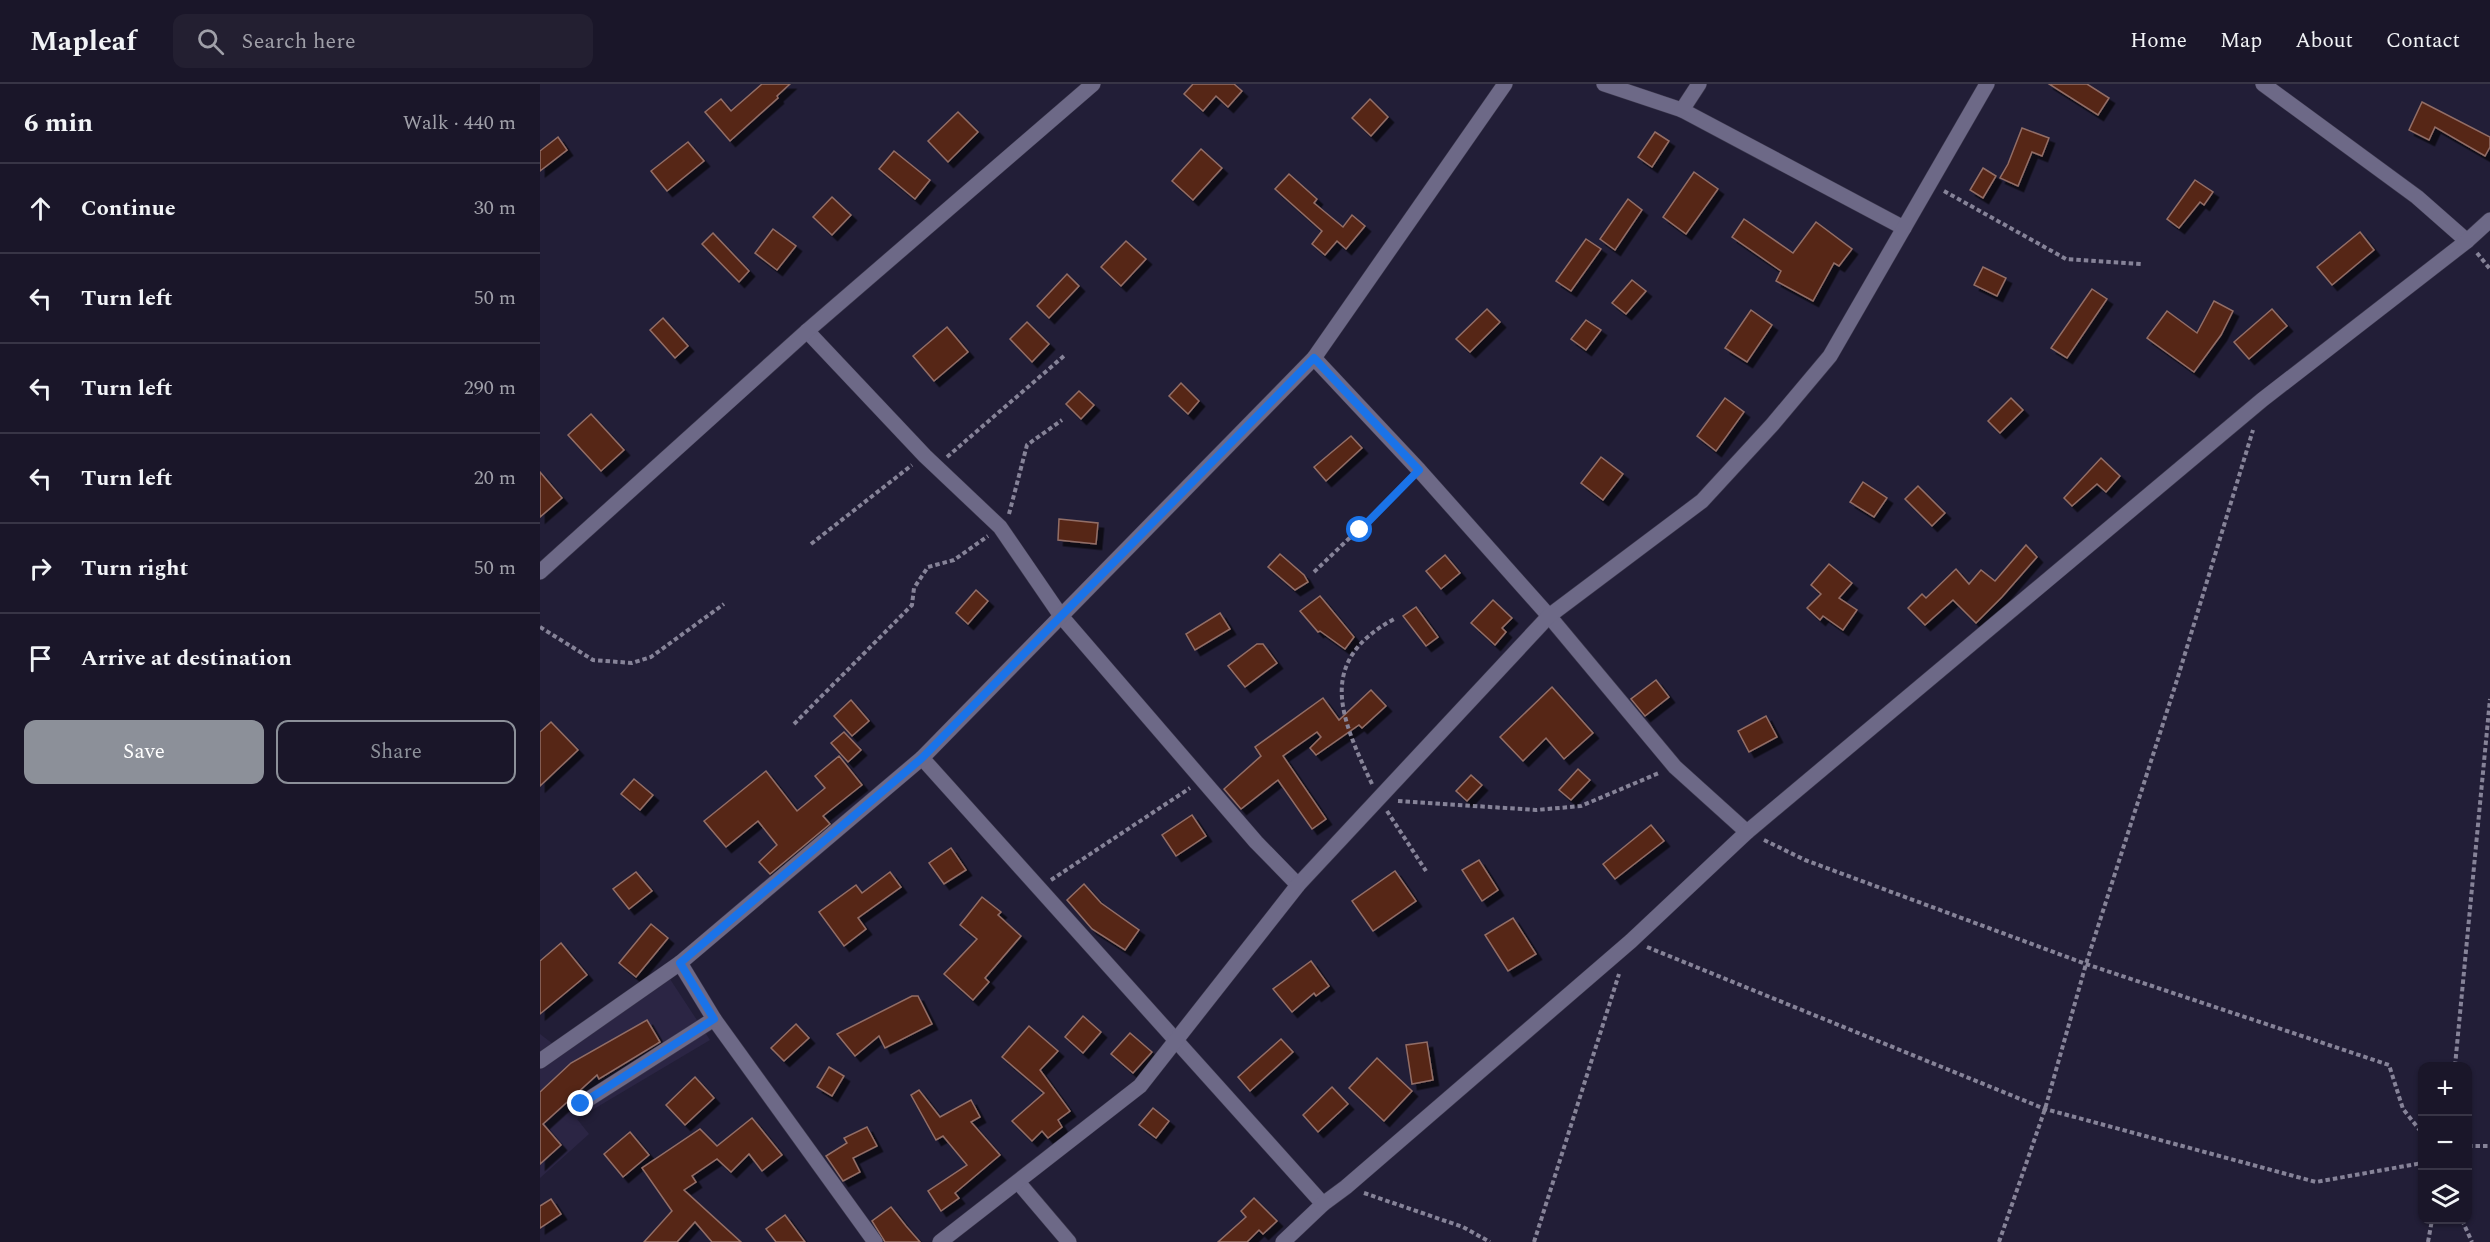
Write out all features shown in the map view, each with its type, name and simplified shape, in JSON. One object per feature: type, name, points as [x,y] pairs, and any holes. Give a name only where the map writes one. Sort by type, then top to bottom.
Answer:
[{"type":"street","points":[[540,1061],[680,963],[922,758],[1314,358],[1505,84]]},
{"type":"street","points":[[1604,84],[1682,110],[1904,228]]},
{"type":"street","points":[[1682,110],[1700,84]]},
{"type":"street","points":[[939,1242],[1140,1086],[1298,885],[1549,616],[1702,501],[1772,425],[1830,356],[1987,84]]},
{"type":"street","points":[[540,572],[807,331],[1090,85]]},
{"type":"street","points":[[2272,86],[2417,197],[2467,241]]},
{"type":"street","points":[[1283,1242],[1323,1204],[1631,941],[1747,832],[2262,400],[2467,241],[2490,220]]},
{"type":"street","points":[[807,331],[925,456],[1000,526],[1061,616],[1256,842],[1298,885]]},
{"type":"street","points":[[1314,358],[1419,470],[1549,616],[1675,767],[1747,832]]},
{"type":"street","points":[[922,758],[1323,1204]]},
{"type":"street","points":[[680,963],[714,1019],[875,1242]]},
{"type":"street","points":[[581,1104],[714,1019]]},
{"type":"street","points":[[1018,1182],[1069,1242]]},
{"type":"path","points":[[1931,184],[2067,259],[2141,264]]},
{"type":"path","points":[[938,466],[1065,355]]},
{"type":"path","points":[[1999,1242],[2045,1109],[2086,964],[2177,680],[2262,400]]},
{"type":"path","points":[[794,724],[912,605],[914,588],[928,567],[954,560],[1000,526],[1011,512],[1027,445],[1062,420]]},
{"type":"path","points":[[811,544],[925,456]]},
{"type":"path","points":[[1314,572],[1360,530],[1419,470]]},
{"type":"path","points":[[540,627],[593,660],[632,663],[651,657],[723,604]]},
{"type":"path","points":[[1394,619],[1371,631],[1357,647],[1346,667],[1341,686],[1342,705],[1350,734],[1379,800],[1426,871]]},
{"type":"path","points":[[2455,1062],[2490,699]]},
{"type":"path","points":[[1379,800],[1536,810],[1581,806],[1675,767]]},
{"type":"path","points":[[1038,889],[1203,779]]},
{"type":"path","points":[[1747,832],[1805,860],[2086,964],[2389,1065],[2403,1108],[2418,1128]]},
{"type":"path","points":[[1534,1242],[1631,941],[2045,1109],[2316,1182],[2418,1164]]},
{"type":"path","points":[[2472,1146],[2490,1146]]},
{"type":"path","points":[[1346,1186],[1463,1227],[1491,1242]]},
{"type":"path","points":[[2427,1242],[2431,1224]]},
{"type":"path","points":[[2464,1224],[2472,1242]]},
{"type":"shaded area","points":[[666,973],[710,1040],[577,1119],[589,1134],[540,1178],[540,1034],[553,1044]]},
{"type":"building","points":[[762,84],[790,84],[777,96],[778,98],[730,141],[705,112],[721,99],[731,111]]},
{"type":"building","points":[[1193,84],[1234,84],[1242,91],[1228,107],[1216,96],[1203,111],[1184,94]]},
{"type":"building","points":[[2049,84],[2087,84],[2109,98],[2098,115]]},
{"type":"building","points":[[1370,99],[1388,117],[1371,136],[1352,118]]},
{"type":"building","points":[[2422,102],[2490,137],[2490,147],[2485,156],[2435,127],[2429,140],[2409,130]]},
{"type":"building","points":[[958,112],[978,132],[948,162],[928,141]]},
{"type":"building","points":[[2022,128],[2049,138],[2042,156],[2032,152],[2018,186],[2000,178]]},
{"type":"building","points":[[1655,132],[1669,141],[1652,167],[1638,157]]},
{"type":"building","points":[[558,137],[567,150],[540,171],[540,151]]},
{"type":"building","points":[[688,142],[704,161],[667,191],[651,171]]},
{"type":"building","points":[[1201,149],[1222,168],[1193,200],[1172,181]]},
{"type":"building","points":[[894,151],[930,180],[915,199],[879,169]]},
{"type":"building","points":[[1983,168],[1996,176],[1983,198],[1970,190]]},
{"type":"building","points":[[1694,172],[1718,189],[1686,234],[1663,217]]},
{"type":"building","points":[[1289,174],[1317,199],[1314,203],[1343,227],[1352,215],[1365,226],[1346,249],[1337,241],[1325,255],[1312,244],[1322,231],[1275,189]]},
{"type":"building","points":[[2195,180],[2213,192],[2204,205],[2200,202],[2179,228],[2167,219]]},
{"type":"building","points":[[832,197],[851,215],[832,235],[813,217]]},
{"type":"building","points":[[1628,199],[1642,210],[1615,250],[1600,239]]},
{"type":"building","points":[[1744,219],[1793,253],[1816,222],[1852,249],[1839,266],[1834,263],[1813,301],[1776,281],[1781,271],[1732,237]]},
{"type":"building","points":[[773,229],[796,246],[777,270],[755,253]]},
{"type":"building","points":[[2360,232],[2374,250],[2332,285],[2317,267]]},
{"type":"building","points":[[713,233],[749,271],[739,282],[702,244]]},
{"type":"building","points":[[1586,239],[1601,249],[1571,291],[1556,281]]},
{"type":"building","points":[[1126,241],[1146,259],[1121,286],[1101,267]]},
{"type":"building","points":[[1983,267],[2006,278],[1997,296],[1974,285]]},
{"type":"building","points":[[1067,274],[1079,286],[1049,318],[1037,306]]},
{"type":"building","points":[[1632,280],[1646,291],[1626,314],[1612,303]]},
{"type":"building","points":[[2092,289],[2107,299],[2067,358],[2051,348]]},
{"type":"building","points":[[2214,301],[2233,311],[2221,335],[2194,372],[2147,338],[2167,311],[2197,333]]},
{"type":"building","points":[[1487,309],[1500,322],[1470,352],[1456,339]]},
{"type":"building","points":[[2272,309],[2287,326],[2249,359],[2234,342]]},
{"type":"building","points":[[1751,310],[1772,325],[1747,362],[1725,348]]},
{"type":"building","points":[[663,318],[688,346],[675,358],[650,330]]},
{"type":"building","points":[[1586,320],[1601,330],[1586,350],[1571,339]]},
{"type":"building","points":[[1027,322],[1049,344],[1032,362],[1010,339]]},
{"type":"building","points":[[947,327],[968,352],[934,381],[913,356]]},
{"type":"building","points":[[1181,383],[1199,401],[1188,414],[1169,396]]},
{"type":"building","points":[[1079,391],[1094,405],[1081,419],[1066,404]]},
{"type":"building","points":[[1725,398],[1744,412],[1716,451],[1697,436]]},
{"type":"building","points":[[2011,398],[2023,410],[2000,433],[1988,421]]},
{"type":"building","points":[[591,414],[624,450],[601,471],[568,435]]},
{"type":"building","points":[[1351,436],[1362,448],[1326,481],[1314,467]]},
{"type":"building","points":[[1601,457],[1623,474],[1603,500],[1581,483]]},
{"type":"building","points":[[2101,458],[2120,476],[2106,492],[2097,484],[2072,506],[2064,498]]},
{"type":"building","points":[[540,472],[562,498],[540,517]]},
{"type":"building","points":[[1863,482],[1887,498],[1874,517],[1850,502]]},
{"type":"building","points":[[1918,486],[1945,513],[1932,526],[1905,499]]},
{"type":"building","points":[[1059,519],[1098,523],[1096,544],[1058,540]]},
{"type":"building","points":[[2026,545],[2037,557],[1976,623],[1953,600],[1925,625],[1908,608],[1922,594],[1926,598],[1956,569],[1969,584],[1981,570],[1995,581]]},
{"type":"building","points":[[1280,554],[1304,575],[1308,582],[1295,590],[1268,567]]},
{"type":"building","points":[[1445,555],[1460,573],[1441,589],[1426,571]]},
{"type":"building","points":[[1829,564],[1852,583],[1839,598],[1857,610],[1843,630],[1823,616],[1820,620],[1807,608],[1821,594],[1811,585]]},
{"type":"building","points":[[976,590],[988,601],[968,624],[956,613]]},
{"type":"building","points":[[1320,596],[1354,637],[1345,649],[1320,631],[1318,632],[1300,611]]},
{"type":"building","points":[[1493,600],[1512,618],[1502,628],[1506,632],[1495,645],[1471,623]]},
{"type":"building","points":[[1416,607],[1438,637],[1426,646],[1403,616]]},
{"type":"building","points":[[1220,613],[1230,629],[1195,650],[1186,634]]},
{"type":"building","points":[[1257,644],[1263,644],[1277,663],[1245,687],[1228,666]]},
{"type":"building","points":[[1656,680],[1669,697],[1645,716],[1631,699]]},
{"type":"building","points":[[1552,687],[1593,733],[1564,759],[1546,738],[1523,761],[1500,737]]},
{"type":"building","points":[[1371,690],[1386,706],[1362,728],[1359,725],[1316,755],[1310,748],[1321,737],[1317,732],[1283,756],[1326,819],[1312,829],[1278,780],[1241,809],[1224,789],[1261,756],[1255,747],[1323,698],[1339,720]]},
{"type":"building","points":[[851,700],[869,721],[852,736],[834,716]]},
{"type":"building","points":[[1766,716],[1777,737],[1749,752],[1738,731]]},
{"type":"building","points":[[551,722],[578,750],[540,786],[540,732]]},
{"type":"building","points":[[844,732],[861,750],[848,762],[831,743]]},
{"type":"building","points":[[839,756],[862,785],[823,816],[830,824],[770,874],[759,862],[777,845],[758,821],[726,847],[704,821],[766,771],[797,811],[825,788],[815,776]]},
{"type":"building","points":[[1578,769],[1590,780],[1571,800],[1559,790]]},
{"type":"building","points":[[1471,775],[1482,785],[1467,801],[1456,791]]},
{"type":"building","points":[[634,779],[653,795],[640,810],[621,794]]},
{"type":"building","points":[[1192,815],[1206,836],[1176,856],[1162,835]]},
{"type":"building","points":[[1651,825],[1664,841],[1615,879],[1603,864]]},
{"type":"building","points":[[951,848],[966,870],[944,884],[929,863]]},
{"type":"building","points":[[1479,860],[1498,890],[1482,901],[1462,870]]},
{"type":"building","points":[[1395,871],[1416,901],[1373,931],[1352,901]]},
{"type":"building","points":[[636,872],[652,891],[629,909],[613,889]]},
{"type":"building","points":[[890,872],[901,887],[858,918],[866,929],[844,946],[819,912],[856,885],[862,893]]},
{"type":"building","points":[[1084,884],[1101,903],[1139,930],[1125,950],[1092,929],[1067,900]]},
{"type":"building","points":[[982,897],[1001,912],[998,915],[1021,936],[985,978],[989,982],[973,1000],[944,974],[977,939],[960,925]]},
{"type":"building","points":[[1513,918],[1536,954],[1508,971],[1485,935]]},
{"type":"building","points":[[651,924],[668,938],[636,977],[619,963]]},
{"type":"building","points":[[561,943],[587,975],[540,1014],[540,961]]},
{"type":"building","points":[[1311,961],[1329,986],[1316,996],[1314,993],[1292,1012],[1273,989]]},
{"type":"building","points":[[912,996],[918,996],[932,1024],[885,1048],[879,1036],[855,1056],[837,1034]]},
{"type":"building","points":[[1083,1016],[1101,1032],[1083,1053],[1065,1037]]},
{"type":"building","points":[[647,1020],[660,1042],[599,1079],[597,1075],[543,1124],[561,1145],[540,1164],[540,1092],[571,1063]]},
{"type":"building","points":[[796,1024],[809,1038],[784,1061],[771,1048]]},
{"type":"building","points":[[1029,1026],[1058,1051],[1040,1070],[1070,1111],[1058,1120],[1062,1127],[1048,1138],[1042,1131],[1032,1141],[1012,1121],[1044,1093],[1002,1057]]},
{"type":"building","points":[[1130,1033],[1152,1052],[1133,1073],[1111,1054]]},
{"type":"building","points":[[1281,1039],[1293,1052],[1250,1091],[1238,1077]]},
{"type":"building","points":[[1427,1042],[1433,1080],[1412,1084],[1406,1045]]},
{"type":"building","points":[[1377,1058],[1412,1091],[1384,1121],[1349,1088]]},
{"type":"building","points":[[829,1067],[844,1076],[832,1096],[817,1087]]},
{"type":"building","points":[[695,1077],[714,1098],[685,1125],[666,1105]]},
{"type":"building","points":[[1332,1087],[1348,1104],[1318,1132],[1303,1115]]},
{"type":"building","points":[[919,1090],[940,1117],[971,1100],[980,1117],[971,1122],[1000,1155],[955,1193],[959,1198],[941,1211],[928,1191],[967,1165],[943,1136],[936,1140],[911,1095]]},
{"type":"building","points":[[1153,1108],[1169,1121],[1156,1138],[1139,1125]]},
{"type":"building","points":[[752,1118],[782,1155],[762,1171],[749,1154],[731,1172],[717,1159],[692,1176],[696,1182],[684,1190],[741,1242],[712,1242],[695,1222],[677,1242],[644,1242],[672,1211],[642,1168],[700,1129],[717,1146]]},
{"type":"building","points":[[867,1127],[877,1146],[853,1158],[860,1172],[843,1181],[826,1156],[847,1143],[844,1138]]},
{"type":"building","points":[[630,1132],[649,1155],[623,1177],[604,1154]]},
{"type":"building","points":[[1254,1198],[1277,1221],[1263,1234],[1259,1230],[1247,1242],[1218,1242],[1246,1217],[1241,1211]]},
{"type":"building","points":[[551,1199],[561,1214],[540,1228],[540,1206]]},
{"type":"building","points":[[891,1207],[920,1242],[885,1242],[872,1221]]},
{"type":"building","points":[[785,1215],[805,1242],[776,1242],[766,1229]]},
{"type":"route","points":[[581,1104],[714,1019],[680,963],[922,758],[1314,358],[1419,470],[1360,530]]}]
